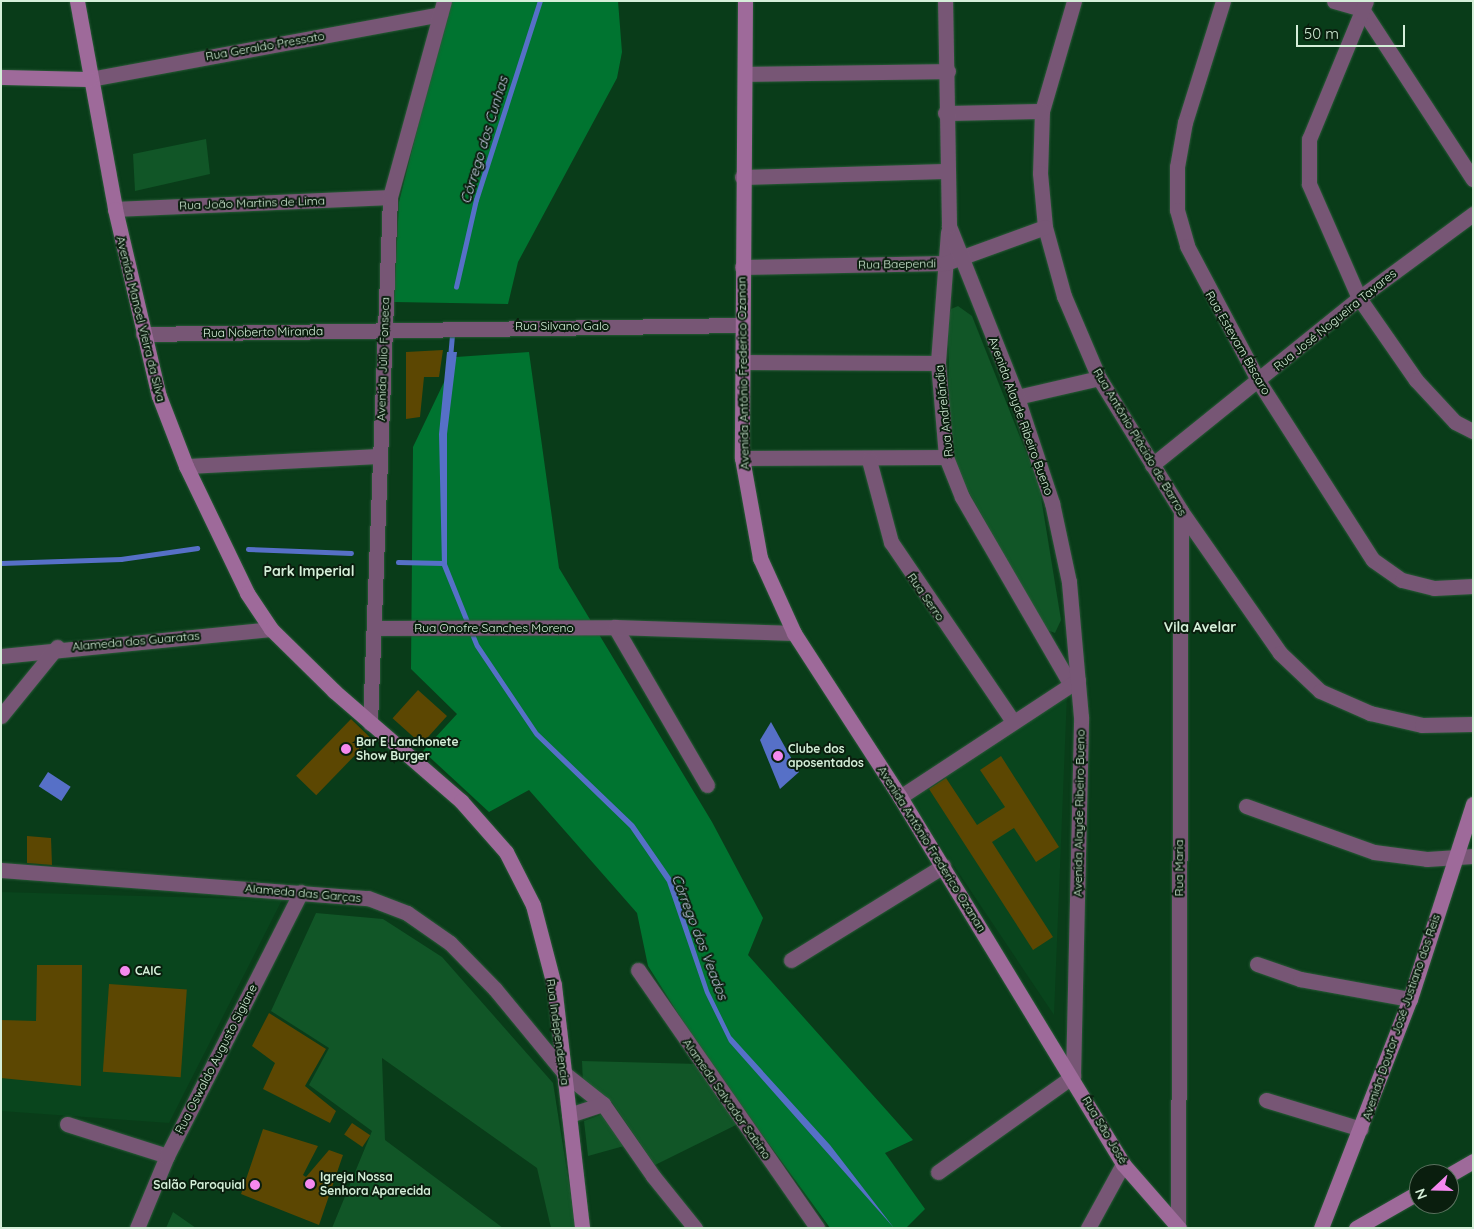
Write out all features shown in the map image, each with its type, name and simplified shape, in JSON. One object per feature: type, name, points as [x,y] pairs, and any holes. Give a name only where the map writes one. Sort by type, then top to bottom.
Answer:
[{"type":"street","name":"Avenida Manoel Vieira da Silva","points":[[77,1],[115,208],[143,334],[159,396],[186,466],[247,592],[271,630],[370,723]]},
{"type":"street","name":"Avenida Antônio Frederico Ozanan","points":[[745,1],[741,325],[743,362],[742,458],[760,558],[794,633],[900,797],[1073,1076]]},
{"type":"street","name":"Avenida Alayde Ribeiro Bueno","points":[[945,1],[948,71],[945,113],[945,171],[948,226],[1017,397],[1052,503],[1069,582],[1076,682],[1073,1076]]},
{"type":"street","name":"Rua Antônio Plácido de Barros","points":[[1074,1],[1042,111],[1040,173],[1045,227],[1064,296],[1099,378],[1181,511],[1280,653],[1320,691],[1370,713],[1422,725],[1473,724]]},
{"type":"street","name":"Rua Estevam Biscaro","points":[[1224,1],[1185,122],[1177,167],[1177,210],[1187,246],[1212,301],[1259,382],[1373,560],[1402,580],[1434,588],[1473,586]]},
{"type":"street","points":[[1334,1],[1364,5]]},
{"type":"street","points":[[1364,5],[1473,179]]},
{"type":"street","points":[[1364,5],[1309,139],[1306,160],[1324,225],[1359,298],[1416,380],[1455,422],[1473,431]]},
{"type":"street","name":"Rua Geraldo Pressato","points":[[90,78],[442,8]]},
{"type":"street","name":"Avenida Júlio Fonseca","points":[[370,723],[383,330],[390,197],[442,8]]},
{"type":"street","points":[[745,74],[948,71]]},
{"type":"street","points":[[1,77],[90,78]]},
{"type":"street","points":[[945,113],[1042,111]]},
{"type":"street","points":[[742,177],[945,171]]},
{"type":"street","name":"Rua João Martins de Lima","points":[[115,208],[390,197]]},
{"type":"street","name":"Rua José Nogueira Tavares","points":[[1152,465],[1259,382],[1359,298],[1473,214]]},
{"type":"street","name":"Rua Andrelândia","points":[[948,226],[938,363],[946,457],[962,497],[1076,682]]},
{"type":"street","name":"Rua Baependi","points":[[742,267],[946,263],[961,260],[1045,227]]},
{"type":"street","name":"Rua Silvano Galo","points":[[383,330],[741,325]]},
{"type":"street","name":"Rua Noberto Miranda","points":[[143,334],[383,330]]},
{"type":"street","points":[[743,362],[938,363]]},
{"type":"street","points":[[1017,397],[1099,378]]},
{"type":"street","points":[[186,466],[380,456]]},
{"type":"street","points":[[742,458],[869,460],[946,457]]},
{"type":"street","name":"Rua Serro","points":[[869,460],[891,542],[1012,720]]},
{"type":"street","name":"Rua Maria","points":[[1179,1226],[1181,511]]},
{"type":"street","points":[[615,627],[706,785]]},
{"type":"street","name":"Rua Onofre Sanches Moreno","points":[[374,628],[615,627],[794,633]]},
{"type":"street","name":"Alameda dos Guaratas","points":[[1,656],[57,647],[271,630]]},
{"type":"street","points":[[1,716],[57,647]]},
{"type":"street","points":[[900,797],[1012,720],[1076,682]]},
{"type":"street","name":"Rua Independencia","points":[[370,723],[461,801],[506,852],[535,914],[554,985],[582,1228]]},
{"type":"street","name":"Avenida Doutor José Justiano dos Reis","points":[[1321,1228],[1410,999],[1473,804]]},
{"type":"street","points":[[1246,806],[1374,852],[1455,859],[1473,856]]},
{"type":"street","points":[[792,960],[943,866]]},
{"type":"street","name":"Alameda das Garças","points":[[1,870],[368,898],[407,913],[450,943],[565,1074],[603,1104],[652,1176],[695,1228]]},
{"type":"street","name":"Rua Oswaldo Augusto Sigiane","points":[[137,1228],[167,1156],[301,892]]},
{"type":"street","points":[[1257,964],[1300,979],[1410,999]]},
{"type":"street","name":"Alameda Salvador Sabino","points":[[638,970],[817,1228]]},
{"type":"street","points":[[938,1172],[1073,1076]]},
{"type":"street","name":"Rua São José","points":[[1073,1076],[1123,1164],[1179,1226]]},
{"type":"street","points":[[1266,1100],[1361,1129]]},
{"type":"street","points":[[568,1115],[603,1104]]},
{"type":"street","points":[[67,1124],[167,1156]]},
{"type":"street","points":[[1459,1169],[1473,1161]]},
{"type":"street","points":[[1088,1228],[1123,1164]]},
{"type":"street","points":[[1356,1228],[1409,1198]]},
{"type":"shaded area","points":[[449,1],[618,1],[622,52],[617,78],[518,262],[508,304],[394,302],[399,202]]},
{"type":"shaded area","points":[[206,139],[210,174],[135,191],[133,154]]},
{"type":"shaded area","points":[[958,306],[972,316],[1039,485],[1061,620],[1055,633],[1047,630],[957,471],[950,444],[948,320],[951,309]]},
{"type":"shaded area","points":[[529,352],[559,568],[712,822],[763,918],[748,955],[913,1140],[885,1153],[925,1209],[906,1228],[830,1228],[705,1056],[648,966],[637,913],[529,790],[489,812],[423,751],[457,714],[411,669],[413,447],[456,357]]},
{"type":"shaded area","points":[[1067,695],[1054,1015],[909,799]]},
{"type":"shaded area","name":"CAIC","points":[[1,892],[282,900],[169,1123],[1,1111]]},
{"type":"shaded area","points":[[316,913],[383,919],[442,957],[553,1083],[576,1228],[551,1228],[537,1168],[382,1058],[385,1140],[503,1228],[332,1228],[372,1131],[309,1085],[329,1048],[271,1011]]},
{"type":"shaded area","points":[[582,1061],[699,1064],[738,1124],[655,1165],[612,1102],[583,1084]]},
{"type":"shaded area","points":[[603,1114],[624,1146],[588,1156],[584,1121]]},
{"type":"shaded area","points":[[173,1212],[196,1228],[166,1228]]},
{"type":"water","points":[[447,352],[457,352],[447,434],[447,564],[479,644],[538,732],[634,824],[672,879],[709,991],[731,1036],[830,1145],[894,1228],[729,1042],[705,993],[667,882],[630,828],[535,736],[475,647],[442,566],[439,434]]},
{"type":"water","name":"Clube dos aposentados","points":[[771,722],[799,772],[780,789],[760,740]]},
{"type":"water","points":[[48,772],[71,787],[61,801],[39,786]]},
{"type":"building","points":[[443,350],[439,377],[424,377],[420,417],[406,419],[406,352]]},
{"type":"building","points":[[418,690],[447,716],[422,744],[393,718]]},
{"type":"building","points":[[351,719],[371,738],[316,795],[296,776]]},
{"type":"building","points":[[1001,756],[1059,847],[1036,862],[1014,828],[992,842],[1053,937],[1033,950],[929,789],[946,778],[977,825],[1005,807],[980,770]]},
{"type":"building","points":[[27,836],[51,838],[52,865],[27,863]]},
{"type":"building","points":[[37,965],[82,965],[81,1086],[1,1078],[1,1020],[36,1021]]},
{"type":"building","points":[[109,984],[187,989],[181,1077],[103,1072]]},
{"type":"building","points":[[269,1013],[326,1049],[305,1086],[336,1111],[330,1123],[263,1089],[275,1063],[252,1046]]},
{"type":"building","points":[[352,1123],[370,1135],[362,1147],[344,1135]]},
{"type":"building","points":[[263,1129],[318,1146],[303,1175],[306,1177],[329,1150],[343,1155],[319,1225],[241,1194]]},
{"type":"waterway","name":"Córrego dos Cunhas","points":[[456,287],[476,200],[540,1]]},
{"type":"waterway","name":"Córrego dos Cunhas","points":[[450,358],[452,334]]},
{"type":"waterway","points":[[1,563],[121,559],[197,548]]},
{"type":"waterway","points":[[248,549],[351,553]]},
{"type":"waterway","points":[[398,562],[443,563]]},
{"type":"place","name":"Bar E Lanchonete Show Burger","points":[[346,749]]},
{"type":"place","name":"Clube dos aposentados","points":[[778,756]]},
{"type":"place","name":"CAIC","points":[[125,971]]},
{"type":"place","name":"Igreja Nossa Senhora Aparecida","points":[[310,1184]]},
{"type":"place","name":"Salão Paroquial","points":[[255,1185]]},
{"type":"district","name":"Park Imperial","points":[[309,571]]},
{"type":"district","name":"Vila Avelar","points":[[1200,627]]},
{"type":"water label","name":"Córrego dos Veados","points":[[700,937]]}]
